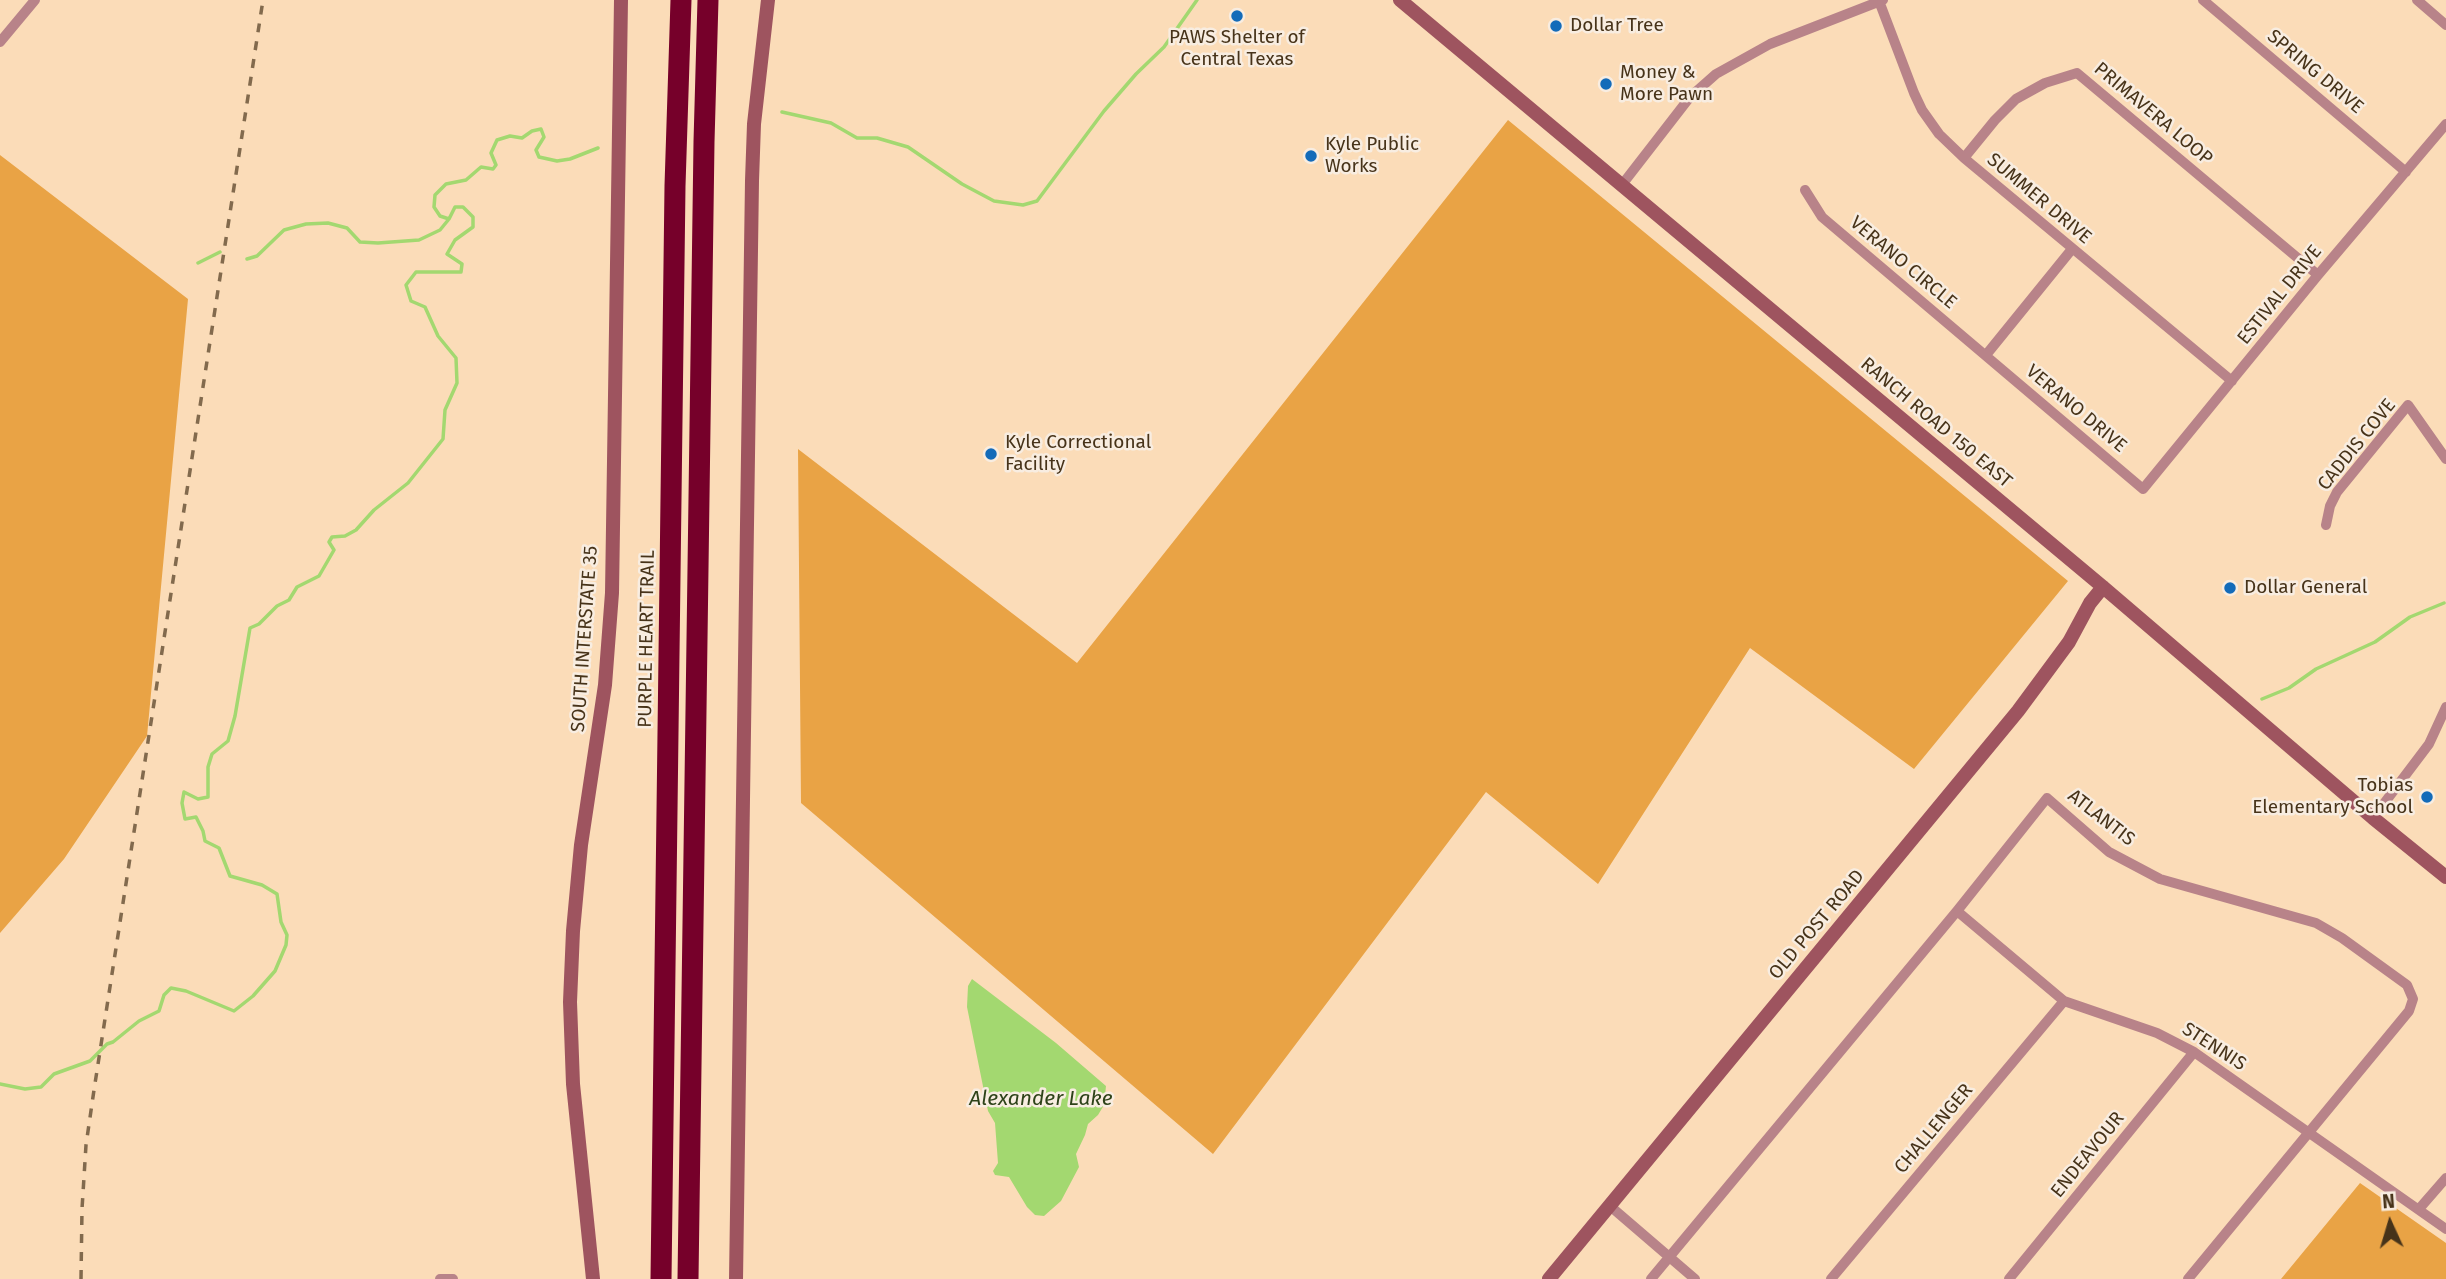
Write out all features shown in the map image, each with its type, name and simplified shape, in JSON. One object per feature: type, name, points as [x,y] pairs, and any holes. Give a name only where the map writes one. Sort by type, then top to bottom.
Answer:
[{"type":"highway","name":"PURPLE HEART TRAIL","points":[[661,1279],[681,0]]},
{"type":"highway","points":[[688,1279],[708,0]]},
{"type":"main road","name":"SOUTH INTERSTATE 35","points":[[593,1279],[574,1097],[570,1002],[581,845],[605,685],[611,593],[621,0]]},
{"type":"main road","points":[[736,1279],[751,181],[754,124],[768,0]]},
{"type":"main road","name":"RANCH ROAD 150 EAST","points":[[1400,0],[2446,877]]},
{"type":"main road","name":"OLD POST ROAD","points":[[1549,1279],[2018,711],[2069,642],[2090,603],[2103,587]]},
{"type":"street","points":[[0,42],[35,0]]},
{"type":"street","name":"SPRING DRIVE","points":[[2203,0],[2406,172]]},
{"type":"street","points":[[2417,0],[2446,25]]},
{"type":"street","points":[[1621,186],[1690,97],[1716,74],[1770,44],[1881,1]]},
{"type":"street","name":"SUMMER DRIVE","points":[[1881,1],[1922,110],[1939,134],[1964,158],[2232,382]]},
{"type":"street","name":"PRIMAVERA LOOP","points":[[1964,158],[2016,99],[2045,83],[2077,73],[2318,275]]},
{"type":"street","name":"ESTIVAL DRIVE","points":[[2143,489],[2446,124]]},
{"type":"street","name":"VERANO CIRCLE","points":[[1805,190],[1822,217],[1986,355]]},
{"type":"street","points":[[1986,355],[2072,249]]},
{"type":"street","name":"VERANO DRIVE","points":[[1986,355],[2143,489]]},
{"type":"street","name":"CADDIS COVE","points":[[2326,525],[2330,506],[2337,492],[2408,405],[2446,459]]},
{"type":"street","points":[[2373,818],[2429,744],[2446,707]]},
{"type":"street","name":"ATLANTIS","points":[[1651,1279],[1957,911],[2047,798],[2109,852],[2160,879],[2316,923],[2342,938],[2407,985],[2417,998],[2310,1133],[2188,1279]]},
{"type":"street","name":"STENNIS","points":[[1957,911],[2064,1001],[2157,1032],[2194,1052],[2404,1201],[2443,1222]]},
{"type":"street","name":"CHALLENGER","points":[[1830,1279],[2064,1001]]},
{"type":"street","name":"ENDEAVOUR","points":[[2009,1279],[2194,1052]]},
{"type":"street","points":[[2419,1209],[2446,1178]]},
{"type":"street","points":[[1610,1206],[1695,1279]]},
{"type":"street","points":[[440,1279],[453,1279]]},
{"type":"shaded area","points":[[1508,120],[2068,581],[1914,769],[1750,648],[1598,884],[1486,792],[1213,1154],[801,803],[798,449],[1077,663]]},
{"type":"shaded area","points":[[0,155],[188,299],[147,736],[64,859],[0,933]]},
{"type":"shaded area","points":[[2360,1183],[2446,1243],[2446,1279],[2281,1279]]},
{"type":"water","name":"Alexander Lake","points":[[972,979],[1056,1043],[1106,1086],[1104,1105],[1088,1124],[1076,1154],[1079,1167],[1061,1201],[1044,1216],[1035,1215],[1027,1207],[1009,1177],[995,1175],[993,1171],[998,1163],[995,1123],[988,1111],[967,1007],[968,986]]},
{"type":"waterway","points":[[782,112],[831,123],[857,138],[877,138],[908,147],[962,184],[994,201],[1023,205],[1037,201],[1104,111],[1164,47],[1197,0]]},
{"type":"waterway","points":[[247,259],[257,256],[284,230],[306,224],[328,223],[347,228],[360,242],[419,240],[440,230],[449,219],[440,216],[434,207],[435,195],[446,184],[466,180],[481,167],[493,169],[496,165],[491,153],[497,140],[510,136],[522,138],[541,129],[544,137],[536,150],[539,157],[557,161],[598,148]]},
{"type":"waterway","points":[[0,1084],[25,1089],[41,1087],[54,1074],[90,1061],[107,1044],[139,1021],[159,1011],[164,995],[171,988],[186,991],[234,1011],[253,996],[275,971],[286,945],[287,935],[281,922],[277,894],[262,885],[230,876],[219,848],[205,841],[196,817],[185,819],[182,803],[184,792],[198,799],[208,797],[208,767],[212,754],[228,741],[250,628],[259,624],[277,606],[289,600],[297,587],[319,576],[334,550],[329,542],[332,537],[345,536],[356,530],[374,510],[408,483],[443,439],[445,410],[457,383],[456,358],[438,336],[425,307],[411,301],[406,285],[416,272],[461,272],[462,264],[447,254],[455,240],[473,227],[473,217],[463,207],[455,207],[449,219]]},
{"type":"waterway","points":[[198,263],[220,252]]},
{"type":"waterway","points":[[2262,699],[2289,688],[2316,669],[2375,642],[2410,617],[2444,603]]},
{"type":"railway","points":[[81,1279],[86,1145],[263,0]]},
{"type":"place","name":"PAWS Shelter of Central Texas","points":[[1237,16]]},
{"type":"place","name":"Dollar Tree","points":[[1556,26]]},
{"type":"place","name":"Money & More Pawn","points":[[1606,84]]},
{"type":"place","name":"Kyle Public Works","points":[[1311,156]]},
{"type":"place","name":"Kyle Correctional Facility","points":[[991,454]]},
{"type":"place","name":"Dollar General","points":[[2230,588]]},
{"type":"place","name":"Tobias Elementary School","points":[[2427,797]]}]
